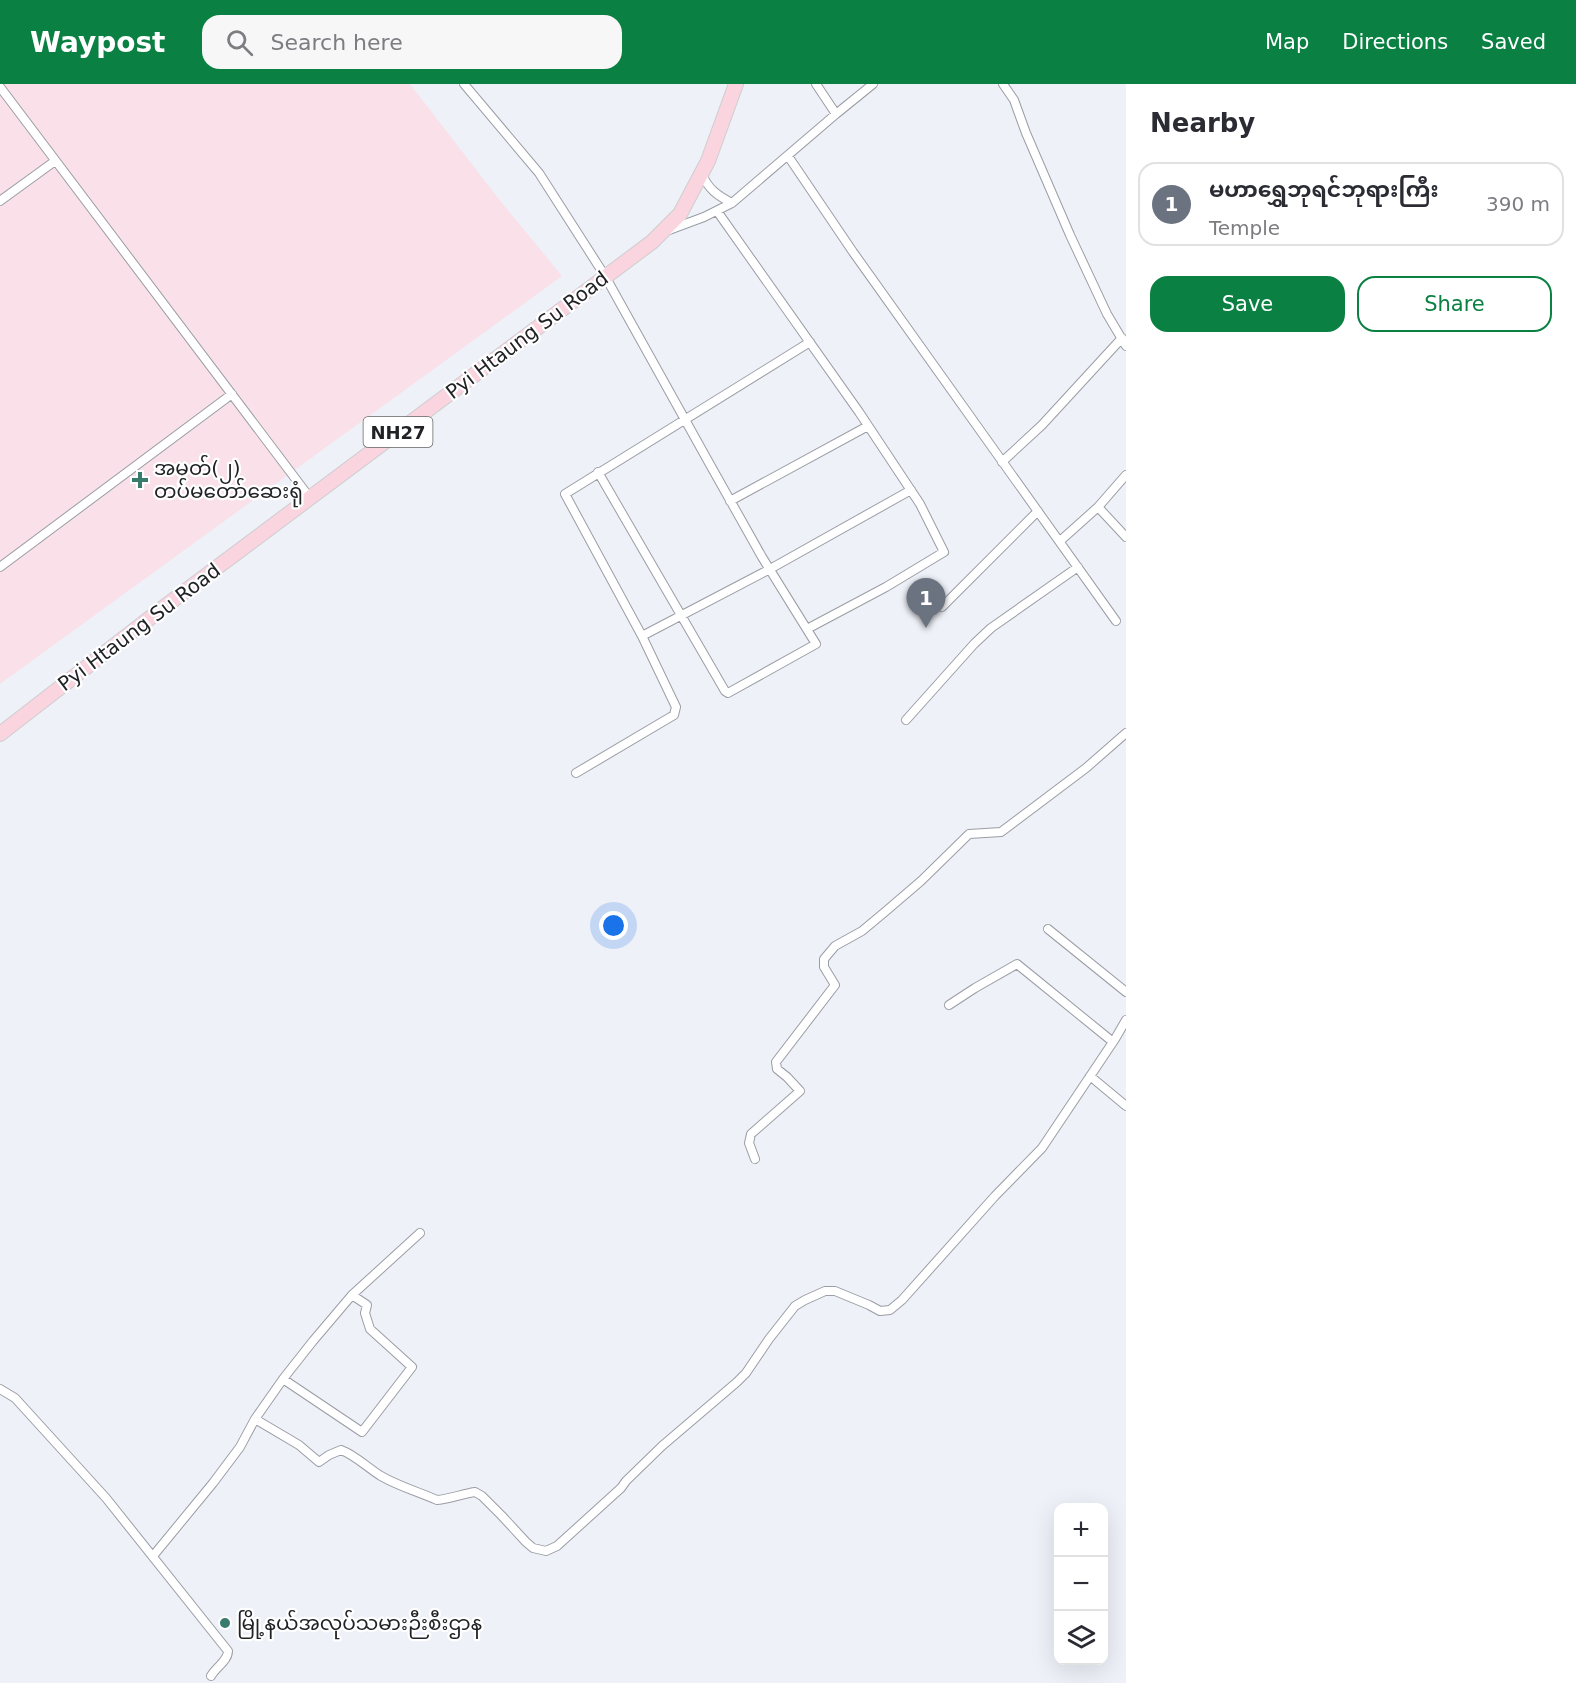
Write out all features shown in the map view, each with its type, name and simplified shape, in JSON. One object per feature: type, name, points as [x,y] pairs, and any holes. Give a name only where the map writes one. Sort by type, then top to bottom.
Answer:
[{"type":"highway","name":"Pyi Htaung Su Road","points":[[0,734],[309,498],[652,242],[680,214],[702,173],[736,84]]},
{"type":"street","points":[[464,84],[539,173],[605,276],[730,501],[816,644],[728,693],[725,691],[598,472]]},
{"type":"street","points":[[816,84],[836,114]]},
{"type":"street","points":[[661,233],[704,217],[732,203],[873,84]]},
{"type":"street","points":[[1003,84],[1014,100],[1070,235],[1107,314],[1122,334],[1126,346]]},
{"type":"street","points":[[0,87],[309,498]]},
{"type":"street","points":[[788,156],[853,252],[1116,621]]},
{"type":"street","points":[[0,201],[55,160]]},
{"type":"street","points":[[702,173],[710,189],[732,203]]},
{"type":"street","points":[[717,211],[911,490],[944,552],[886,587],[807,629]]},
{"type":"street","points":[[1002,462],[1042,424],[1122,334]]},
{"type":"street","points":[[576,773],[674,715],[676,707],[642,636],[565,494],[810,342]]},
{"type":"street","points":[[0,567],[232,394]]},
{"type":"street","points":[[730,501],[868,426]]},
{"type":"street","points":[[1060,541],[1098,507],[1126,475]]},
{"type":"street","points":[[642,636],[770,569],[911,490]]},
{"type":"street","points":[[1098,507],[1126,537]]},
{"type":"street","points":[[942,607],[1038,511]]},
{"type":"street","points":[[906,720],[991,628],[1078,567]]},
{"type":"street","points":[[755,1159],[749,1143],[752,1134],[800,1091],[777,1069],[776,1062],[835,985],[824,967],[824,959],[835,946],[862,931],[886,911],[921,881],[969,834],[1001,832],[1086,768],[1126,733]]},
{"type":"street","points":[[1048,929],[1126,992]]},
{"type":"street","points":[[949,1005],[1017,964],[1113,1042]]},
{"type":"street","points":[[255,1419],[299,1445],[319,1462],[341,1450],[348,1452],[383,1477],[437,1500],[475,1492],[482,1496],[533,1548],[546,1551],[557,1546],[621,1488],[626,1480],[662,1446],[746,1373],[795,1306],[825,1291],[836,1291],[880,1311],[890,1311],[902,1300],[995,1196],[1042,1148],[1126,1020]]},
{"type":"street","points":[[1090,1076],[1126,1106]]},
{"type":"street","points":[[153,1556],[240,1447],[255,1419],[283,1379],[352,1295],[420,1233]]},
{"type":"street","points":[[283,1379],[362,1432],[412,1368],[370,1329],[365,1313],[367,1305],[352,1295]]},
{"type":"street","points":[[0,1389],[15,1398],[106,1498],[228,1651],[229,1654],[211,1676]]},
{"type":"shaded area","name":"အမှတ်(၂) တပ်မတော်ဆေးရုံ","points":[[0,84],[410,84],[562,276],[0,684]]},
{"type":"place","name":"အမှတ်(၂) တပ်မတော်ဆေးရုံ","points":[[140,480]]},
{"type":"place","name":"မဟာရွှေဘုရင်ဘုရားကြီး","points":[[926,628]]},
{"type":"place","name":"မြို့နယ်အလုပ်သမားဉီးစီးဌာန","points":[[225,1623]]}]
